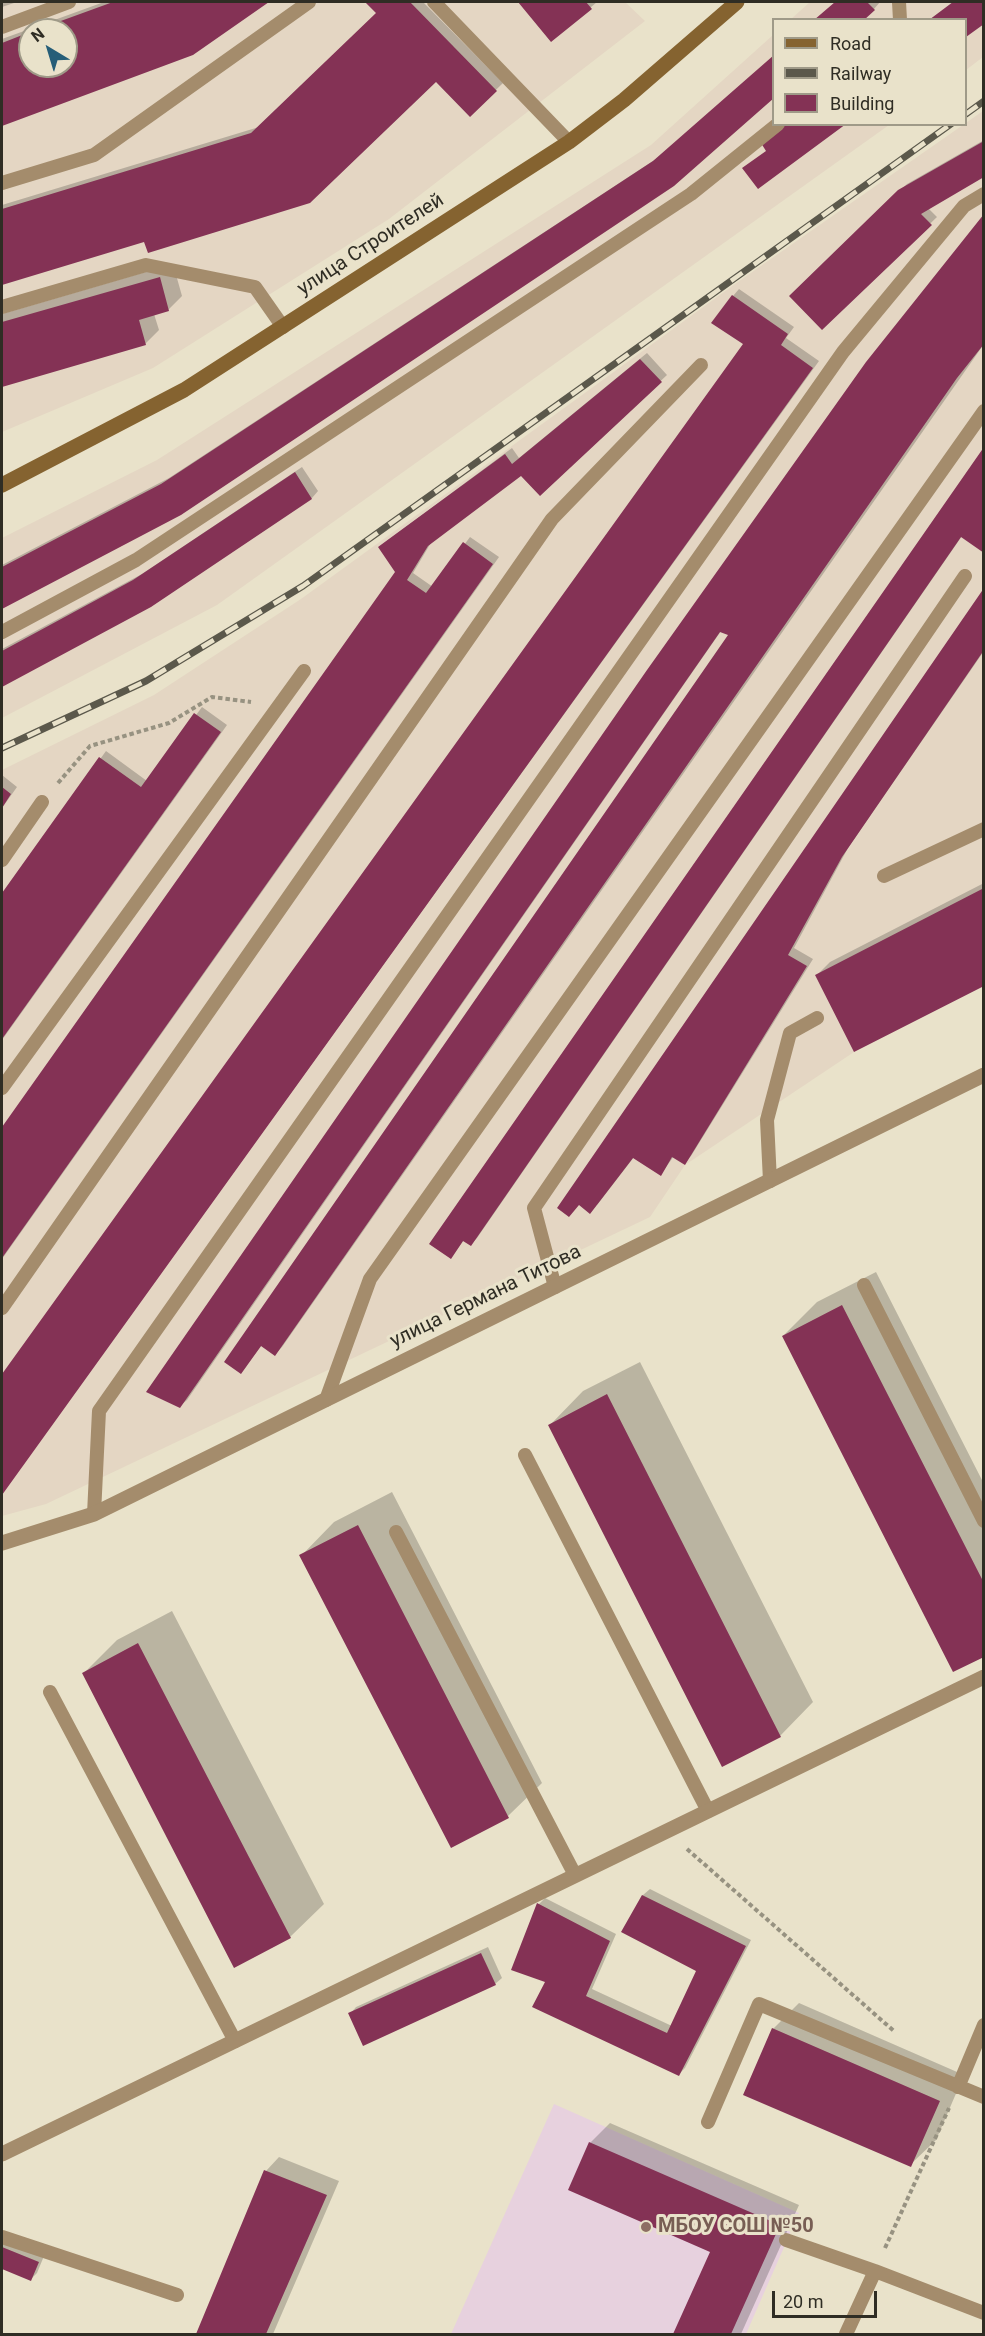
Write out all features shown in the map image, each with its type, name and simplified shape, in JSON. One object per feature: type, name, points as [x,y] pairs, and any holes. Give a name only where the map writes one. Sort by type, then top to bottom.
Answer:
[{"type":"main road","name":"улица Строителей","points":[[2,485],[184,390],[569,142],[624,100],[737,2]]},
{"type":"street","name":"улица Германа Титова","points":[[2,1543],[94,1514],[984,1075]]},
{"type":"street","points":[[2,2154],[984,1677]]},
{"type":"lane","points":[[2,27],[69,2]]},
{"type":"lane","points":[[2,183],[94,155],[309,2]]},
{"type":"lane","points":[[434,2],[569,142]]},
{"type":"lane","points":[[899,2],[900,18]]},
{"type":"lane","points":[[2,632],[136,560],[691,194],[776,126]]},
{"type":"lane","points":[[94,1514],[99,1411],[843,352],[964,206],[984,194]]},
{"type":"lane","points":[[2,307],[146,265],[255,288],[283,327]]},
{"type":"lane","points":[[2,1308],[552,519],[700,365]]},
{"type":"lane","points":[[326,1400],[370,1279],[984,411]]},
{"type":"lane","points":[[555,1287],[534,1208],[965,576]]},
{"type":"lane","points":[[2,1088],[304,671]]},
{"type":"lane","points":[[2,860],[42,802]]},
{"type":"lane","points":[[884,876],[984,829]]},
{"type":"lane","points":[[770,1180],[767,1120],[790,1033],[818,1018]]},
{"type":"lane","points":[[864,1285],[984,1521]]},
{"type":"lane","points":[[525,1455],[708,1811]]},
{"type":"lane","points":[[396,1532],[575,1875]]},
{"type":"lane","points":[[50,1692],[235,2041]]},
{"type":"lane","points":[[708,2122],[759,2004],[984,2097]]},
{"type":"lane","points":[[958,2087],[984,2025]]},
{"type":"lane","points":[[2,2237],[177,2295]]},
{"type":"lane","points":[[786,2240],[984,2313]]},
{"type":"lane","points":[[846,2334],[875,2271]]},
{"type":"path","points":[[42,802],[90,746],[169,723],[212,697],[279,706]]},
{"type":"path","points":[[667,1831],[896,2033]]},
{"type":"path","points":[[875,2271],[958,2087]]},
{"type":"shaded area","points":[[2,2],[625,2],[645,21],[389,219],[153,368],[2,432]]},
{"type":"shaded area","points":[[810,2],[983,2],[983,57],[967,69],[967,18],[792,18]]},
{"type":"shaded area","points":[[772,36],[772,126],[888,126],[217,605],[2,718],[2,538],[157,460],[651,145]]},
{"type":"shaded area","points":[[983,111],[983,986],[854,1052],[685,1165],[650,1217],[46,1504],[2,1516],[2,770],[154,695],[301,599],[735,284],[961,126],[967,126],[967,122]]},
{"type":"shaded area","name":"МБОУ СОШ №50","points":[[554,2104],[799,2213],[746,2334],[451,2334]]},
{"type":"building","points":[[113,2],[269,2],[193,55],[2,126],[2,43],[18,37],[18,78],[78,78],[78,18],[69,18]]},
{"type":"building","points":[[365,2],[410,2],[497,91],[470,117],[436,82],[310,203],[148,253],[144,242],[2,285],[2,209],[251,133],[376,13]]},
{"type":"building","points":[[518,2],[586,2],[592,9],[551,42]]},
{"type":"building","points":[[835,2],[867,2],[875,10],[866,18],[816,18]]},
{"type":"building","points":[[953,2],[984,2],[984,24],[967,36],[967,18],[932,18]]},
{"type":"building","points":[[772,57],[772,100],[674,186],[181,515],[2,609],[2,567],[161,484],[653,161]]},
{"type":"building","points":[[783,126],[843,126],[758,189],[742,168],[766,151],[761,143]]},
{"type":"building","points":[[984,141],[984,177],[921,214],[932,225],[822,330],[789,296],[898,190]]},
{"type":"building","points":[[984,214],[984,344],[957,378],[275,1356],[261,1346],[241,1374],[224,1362],[728,635],[720,632],[180,1408],[146,1392],[647,670],[866,362]]},
{"type":"building","points":[[160,277],[169,311],[139,320],[146,345],[2,387],[2,322]]},
{"type":"building","points":[[732,295],[788,334],[781,345],[813,368],[2,1495],[2,1374],[743,344],[711,323]]},
{"type":"building","points":[[640,359],[662,382],[540,496],[521,476],[428,546],[407,580],[426,593],[463,542],[493,564],[2,1258],[2,1127],[395,572],[378,547],[505,454],[512,464]]},
{"type":"building","points":[[984,447],[984,553],[961,537],[471,1246],[463,1241],[451,1259],[429,1244]]},
{"type":"building","points":[[295,472],[312,499],[151,607],[2,687],[2,651],[133,580]]},
{"type":"building","points":[[984,588],[984,650],[842,857],[788,955],[807,966],[685,1165],[672,1157],[661,1176],[633,1158],[590,1214],[579,1205],[569,1217],[557,1208]]},
{"type":"building","points":[[194,713],[221,732],[2,1039],[2,893],[99,757],[141,787]]},
{"type":"building","points":[[2,787],[11,794],[2,808]]},
{"type":"building","points":[[984,888],[984,986],[854,1052],[815,975]]},
{"type":"building","points":[[842,1305],[984,1583],[984,1657],[953,1672],[782,1336]]},
{"type":"building","points":[[607,1394],[781,1737],[722,1767],[548,1425]]},
{"type":"building","points":[[358,1525],[509,1818],[451,1848],[299,1555]]},
{"type":"building","points":[[138,1643],[291,1938],[234,1968],[82,1673]]},
{"type":"building","points":[[642,1895],[746,1946],[679,2076],[532,2007],[545,1982],[511,1970],[537,1903],[610,1941],[586,1996],[667,2033],[696,1971],[621,1932]]},
{"type":"building","points":[[481,1953],[496,1985],[363,2046],[348,2013]]},
{"type":"building","points":[[772,2028],[940,2101],[911,2167],[743,2095]]},
{"type":"building","points":[[589,2142],[780,2225],[731,2334],[673,2334],[710,2252],[568,2190]]},
{"type":"building","points":[[264,2170],[327,2195],[266,2334],[196,2334]]},
{"type":"building","points":[[2,2247],[39,2262],[31,2281],[2,2269]]},
{"type":"railway","points":[[967,113],[984,101]]},
{"type":"railway","points":[[2,748],[146,681],[303,586],[948,126]]},
{"type":"place","name":"МБОУ СОШ №50","points":[[646,2227]]}]
